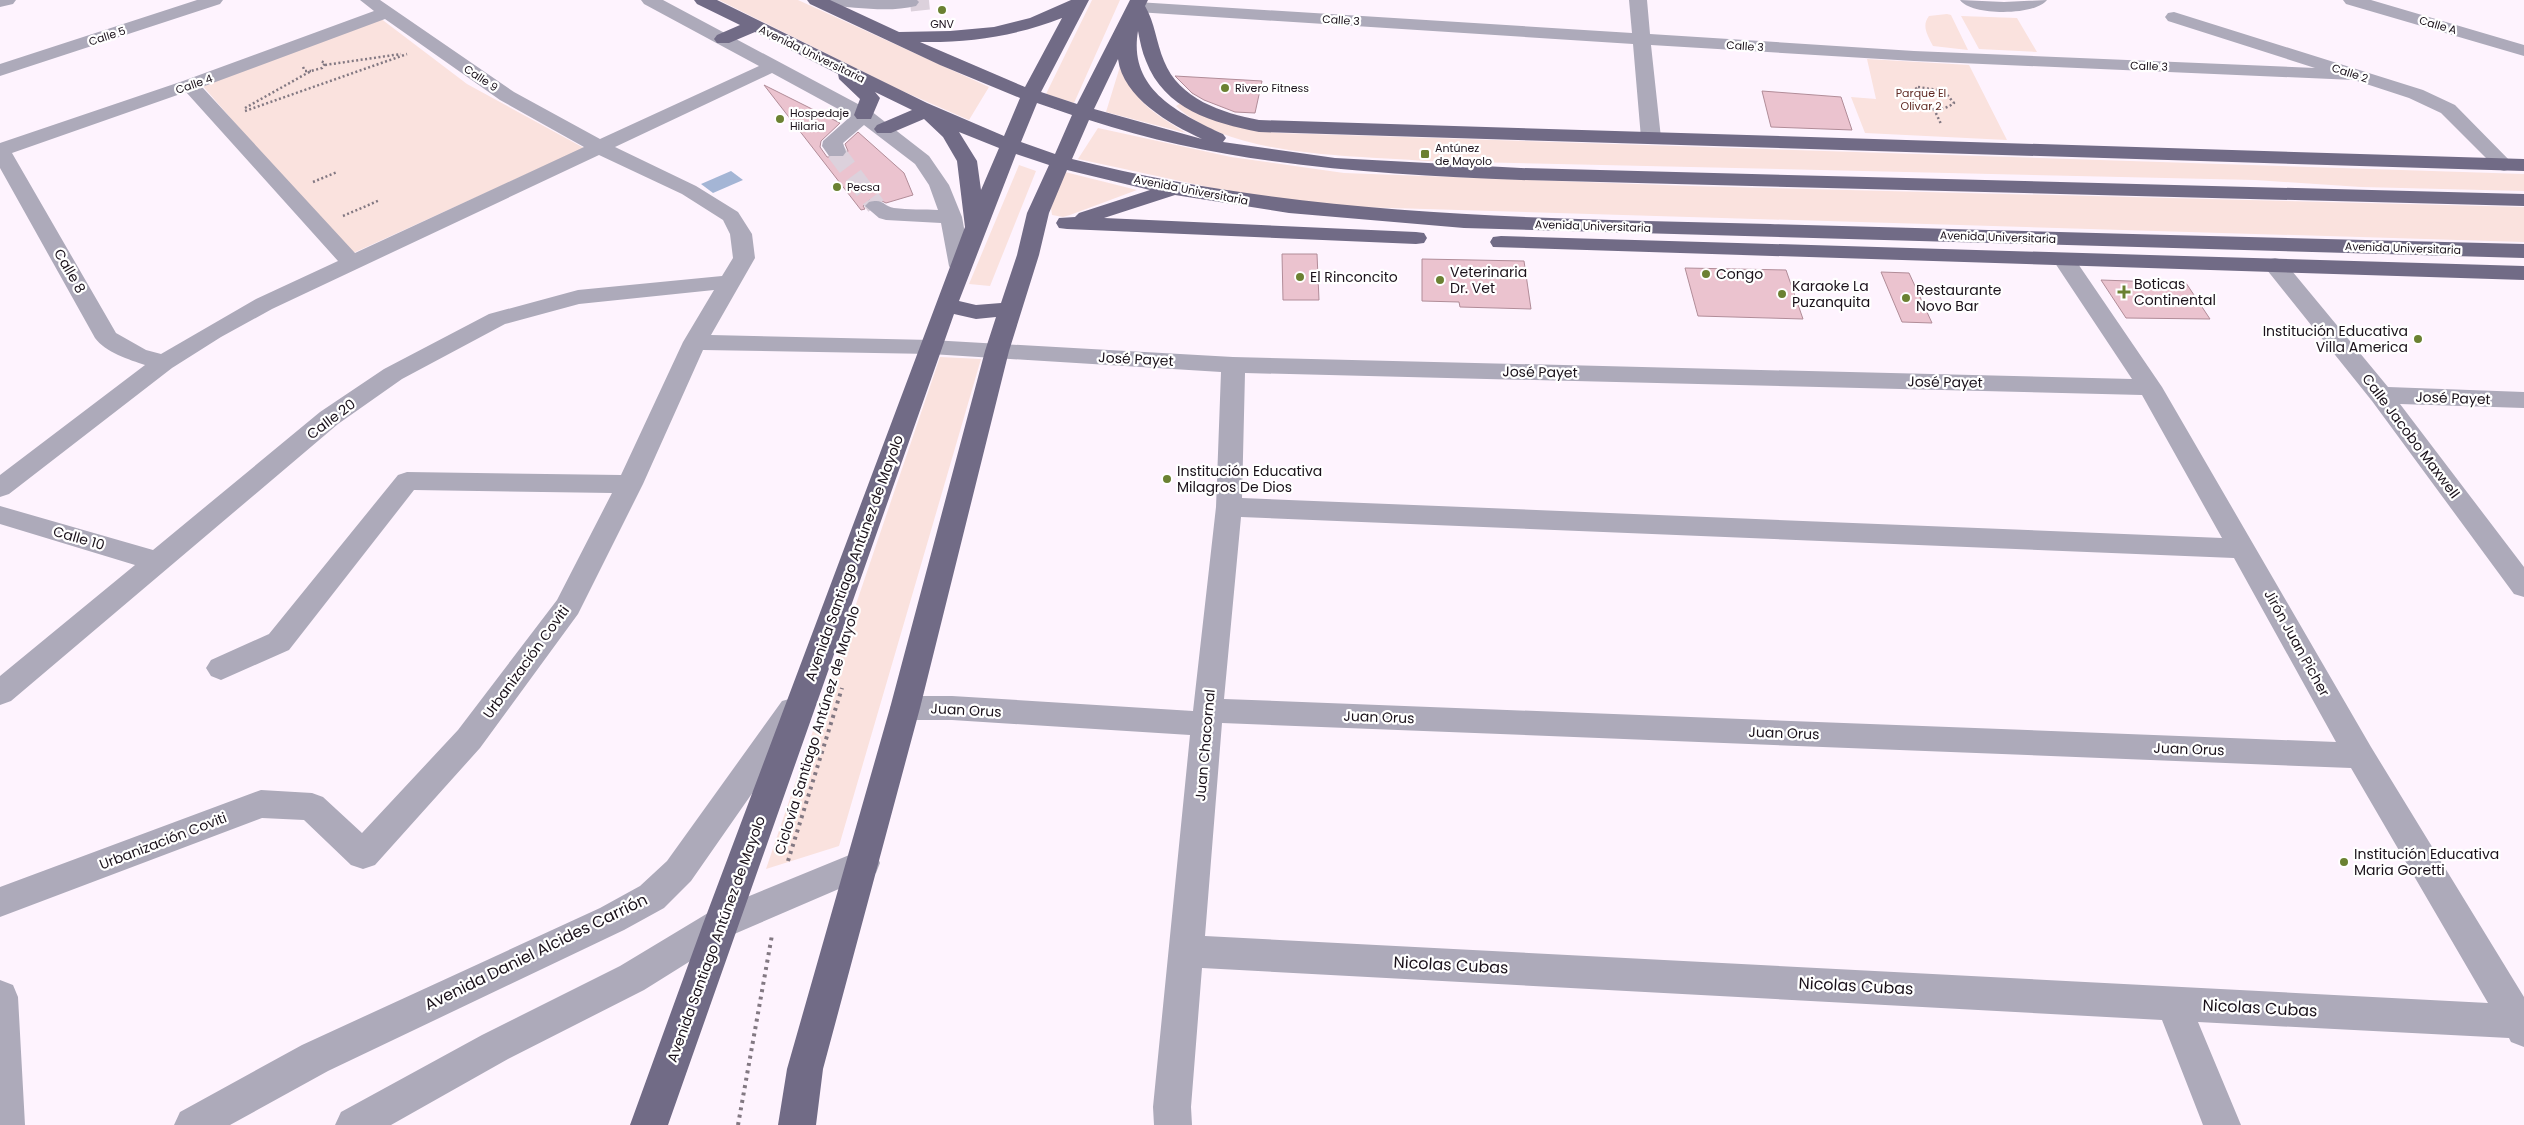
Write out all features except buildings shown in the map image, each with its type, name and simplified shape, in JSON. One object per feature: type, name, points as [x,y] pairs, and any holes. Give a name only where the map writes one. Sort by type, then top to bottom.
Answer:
[{"type":"main road","name":"Avenida Universitaria","points":[[703,0],[838,66],[926,112],[1060,162],[1176,188],[1315,212],[1588,235],[1854,253],[2524,273]]},
{"type":"main road","points":[[816,0],[946,61],[1030,96],[1083,113],[1199,144],[1254,153],[1385,168],[1521,174],[2524,200]]},
{"type":"main road","points":[[892,36],[934,38],[995,34],[1021,28],[1079,1]]},
{"type":"main road","name":"Avenida Santiago Antúnez de Mayolo","points":[[649,1125],[720,924],[960,266],[1030,96],[1079,1]]},
{"type":"main road","points":[[797,1125],[805,1069],[864,862],[997,351],[1028,255],[1038,213],[1083,113],[1136,8]]},
{"type":"main road","points":[[1136,8],[1144,17],[1155,62],[1172,89],[1205,112],[1226,120],[1259,126],[2524,165]]},
{"type":"main road","points":[[1136,8],[1126,49],[1131,68],[1139,84],[1170,113],[1195,129],[1254,153]]},
{"type":"main road","points":[[722,39],[755,25]]},
{"type":"main road","points":[[838,66],[870,98],[864,115]]},
{"type":"main road","points":[[884,129],[926,112],[951,134],[967,161],[975,228]]},
{"type":"main road","points":[[1028,255],[1047,237],[1067,223],[1176,188]]},
{"type":"main road","name":"Avenida Universitaria","points":[[1067,223],[1588,235],[1846,233],[2524,251]]},
{"type":"main road","points":[[1846,233],[1854,253]]},
{"type":"main road","points":[[946,305],[976,312],[1010,309]]},
{"type":"street","points":[[0,2],[7,0]]},
{"type":"street","name":"Calle 5","points":[[0,70],[214,0]]},
{"type":"street","name":"Calle 9","points":[[369,0],[508,96],[599,147]]},
{"type":"street","name":"Avenida Universitaria","points":[[650,0],[864,115],[922,160],[939,185],[951,217],[960,266]]},
{"type":"street","points":[[825,0],[877,4],[910,2]]},
{"type":"street","points":[[1638,0],[1651,138]]},
{"type":"street","points":[[1969,0],[1985,6],[2010,7],[2024,7],[2038,0]]},
{"type":"street","name":"Calle A","points":[[2352,0],[2524,51]]},
{"type":"street","name":"Calle 3","points":[[1136,8],[1914,56],[2353,75]]},
{"type":"street","name":"Calle 4","points":[[0,150],[190,86],[386,13]]},
{"type":"street","name":"Calle 2","points":[[2174,17],[2416,94],[2448,109],[2504,165]]},
{"type":"street","points":[[0,488],[164,363],[264,304],[773,66]]},
{"type":"street","points":[[190,86],[351,262]]},
{"type":"street","points":[[864,115],[835,147],[884,129]]},
{"type":"street","name":"Urbanización Coviti","points":[[0,902],[261,804],[312,807],[363,855],[469,739],[568,606],[630,484],[695,342],[728,282],[744,258],[741,234],[731,216],[689,190],[599,147]]},
{"type":"street","name":"Calle 8","points":[[0,150],[107,338],[138,355],[164,363]]},
{"type":"street","points":[[876,206],[886,214],[951,217]]},
{"type":"street","name":"Jirón Juan Picher","points":[[2064,260],[2150,387],[2244,548],[2360,756],[2522,1024]]},
{"type":"street","name":"Calle Jacobo Maxwell","points":[[2275,265],[2513,557],[2524,587]]},
{"type":"street","name":"Calle 20","points":[[0,693],[329,418],[393,374],[497,319],[578,297],[728,282]]},
{"type":"street","name":"José Payet","points":[[695,342],[931,347],[1233,365],[2150,387]]},
{"type":"street","name":"Juan Chacornal","points":[[1173,1125],[1172,1107],[1229,507],[1233,365]]},
{"type":"street","name":"José Payet","points":[[2381,395],[2524,400]]},
{"type":"street","points":[[221,668],[279,642],[407,481],[630,484]]},
{"type":"street","points":[[1229,507],[2244,548]]},
{"type":"street","name":"Calle 10","points":[[0,515],[158,561]]},
{"type":"street","name":"Avenida Daniel Alcides Carrión","points":[[193,1125],[315,1058],[612,919],[652,897],[679,871],[806,692]]},
{"type":"street","name":"Juan Orus","points":[[905,708],[2360,756]]},
{"type":"street","points":[[354,1125],[496,1047],[632,978],[720,924],[776,898],[864,862]]},
{"type":"street","name":"Nicolas Cubas","points":[[1187,951],[2173,1003],[2522,1024]]},
{"type":"street","points":[[0,997],[6,1125]]},
{"type":"street","points":[[2173,1003],[2222,1125]]},
{"type":"path","points":[[402,47],[410,52]]},
{"type":"path","points":[[410,52],[243,110],[325,65],[410,52]]},
{"type":"path","points":[[316,61],[323,62],[325,65]]},
{"type":"path","points":[[308,63],[303,69],[312,71]]},
{"type":"path","points":[[1932,88],[1950,95],[1954,99],[1952,106],[1941,109],[1926,108],[1913,102],[1908,95],[1913,89],[1932,88]]},
{"type":"path","points":[[306,185],[337,172]]},
{"type":"path","points":[[338,219],[380,200]]},
{"type":"path","name":"Ciclovía Santiago Antúnez de Mayolo","points":[[738,1125],[776,916],[776,898],[845,680]]},
{"type":"green space","points":[[719,0],[798,0],[989,87],[969,120],[900,90]]},
{"type":"green space","points":[[1092,0],[1120,0],[1074,103],[1046,94]]},
{"type":"green space","points":[[1951,15],[1968,50],[1933,46],[1925,27],[1927,20],[1929,16]]},
{"type":"green space","points":[[1961,16],[2017,18],[2037,52],[1979,49]]},
{"type":"green space","points":[[380,18],[467,84],[584,148],[349,255],[202,85]]},
{"type":"green space","name":"Parque El Olivar 2","points":[[1867,59],[1969,65],[2007,140],[1865,133],[1851,97],[1876,99]]},
{"type":"green space","points":[[1122,60],[1131,86],[1145,104],[1163,119],[1186,133],[1106,112]]},
{"type":"green space","points":[[1181,103],[1217,121],[1252,130],[1280,133],[2524,174],[2524,191],[2361,187],[2255,180],[1426,161],[1329,155],[1260,145],[1228,136],[1200,123],[1176,106]]},
{"type":"green space","points":[[1098,128],[1231,157],[1344,173],[1690,186],[2524,207],[2524,242],[1324,206],[1217,189],[1078,159]]},
{"type":"green space","points":[[1019,165],[1036,171],[990,286],[969,284]]},
{"type":"green space","points":[[1065,172],[1137,190],[1070,215],[1063,217],[1052,215],[1051,208]]},
{"type":"green space","points":[[940,357],[981,359],[839,846],[766,869]]},
{"type":"water","points":[[731,171],[743,180],[713,193],[701,184]]},
{"type":"tunnel","points":[[910,2],[929,0]]},
{"type":"tunnel","points":[[836,152],[876,206]]},
{"type":"place","name":"GNV","points":[[942,10]]},
{"type":"place","name":"Rivero Fitness","points":[[1225,88]]},
{"type":"place","name":"Hospedaje Hilaria","points":[[780,119]]},
{"type":"place","name":"Antúnez de Mayolo","points":[[1425,154]]},
{"type":"place","name":"Pecsa","points":[[837,187]]},
{"type":"place","name":"Congo","points":[[1706,274]]},
{"type":"place","name":"El Rinconcito","points":[[1300,277]]},
{"type":"place","name":"Veterinaria Dr. Vet","points":[[1440,280]]},
{"type":"place","name":"Boticas Continental","points":[[2124,292]]},
{"type":"place","name":"Karaoke La Puzanquita","points":[[1782,294]]},
{"type":"place","name":"Restaurante Novo Bar","points":[[1906,298]]},
{"type":"place","name":"Institución Educativa Villa America","points":[[2418,339]]},
{"type":"place","name":"Institución Educativa Milagros De Dios","points":[[1167,479]]},
{"type":"place","name":"Institución Educativa Maria Goretti","points":[[2344,862]]}]
